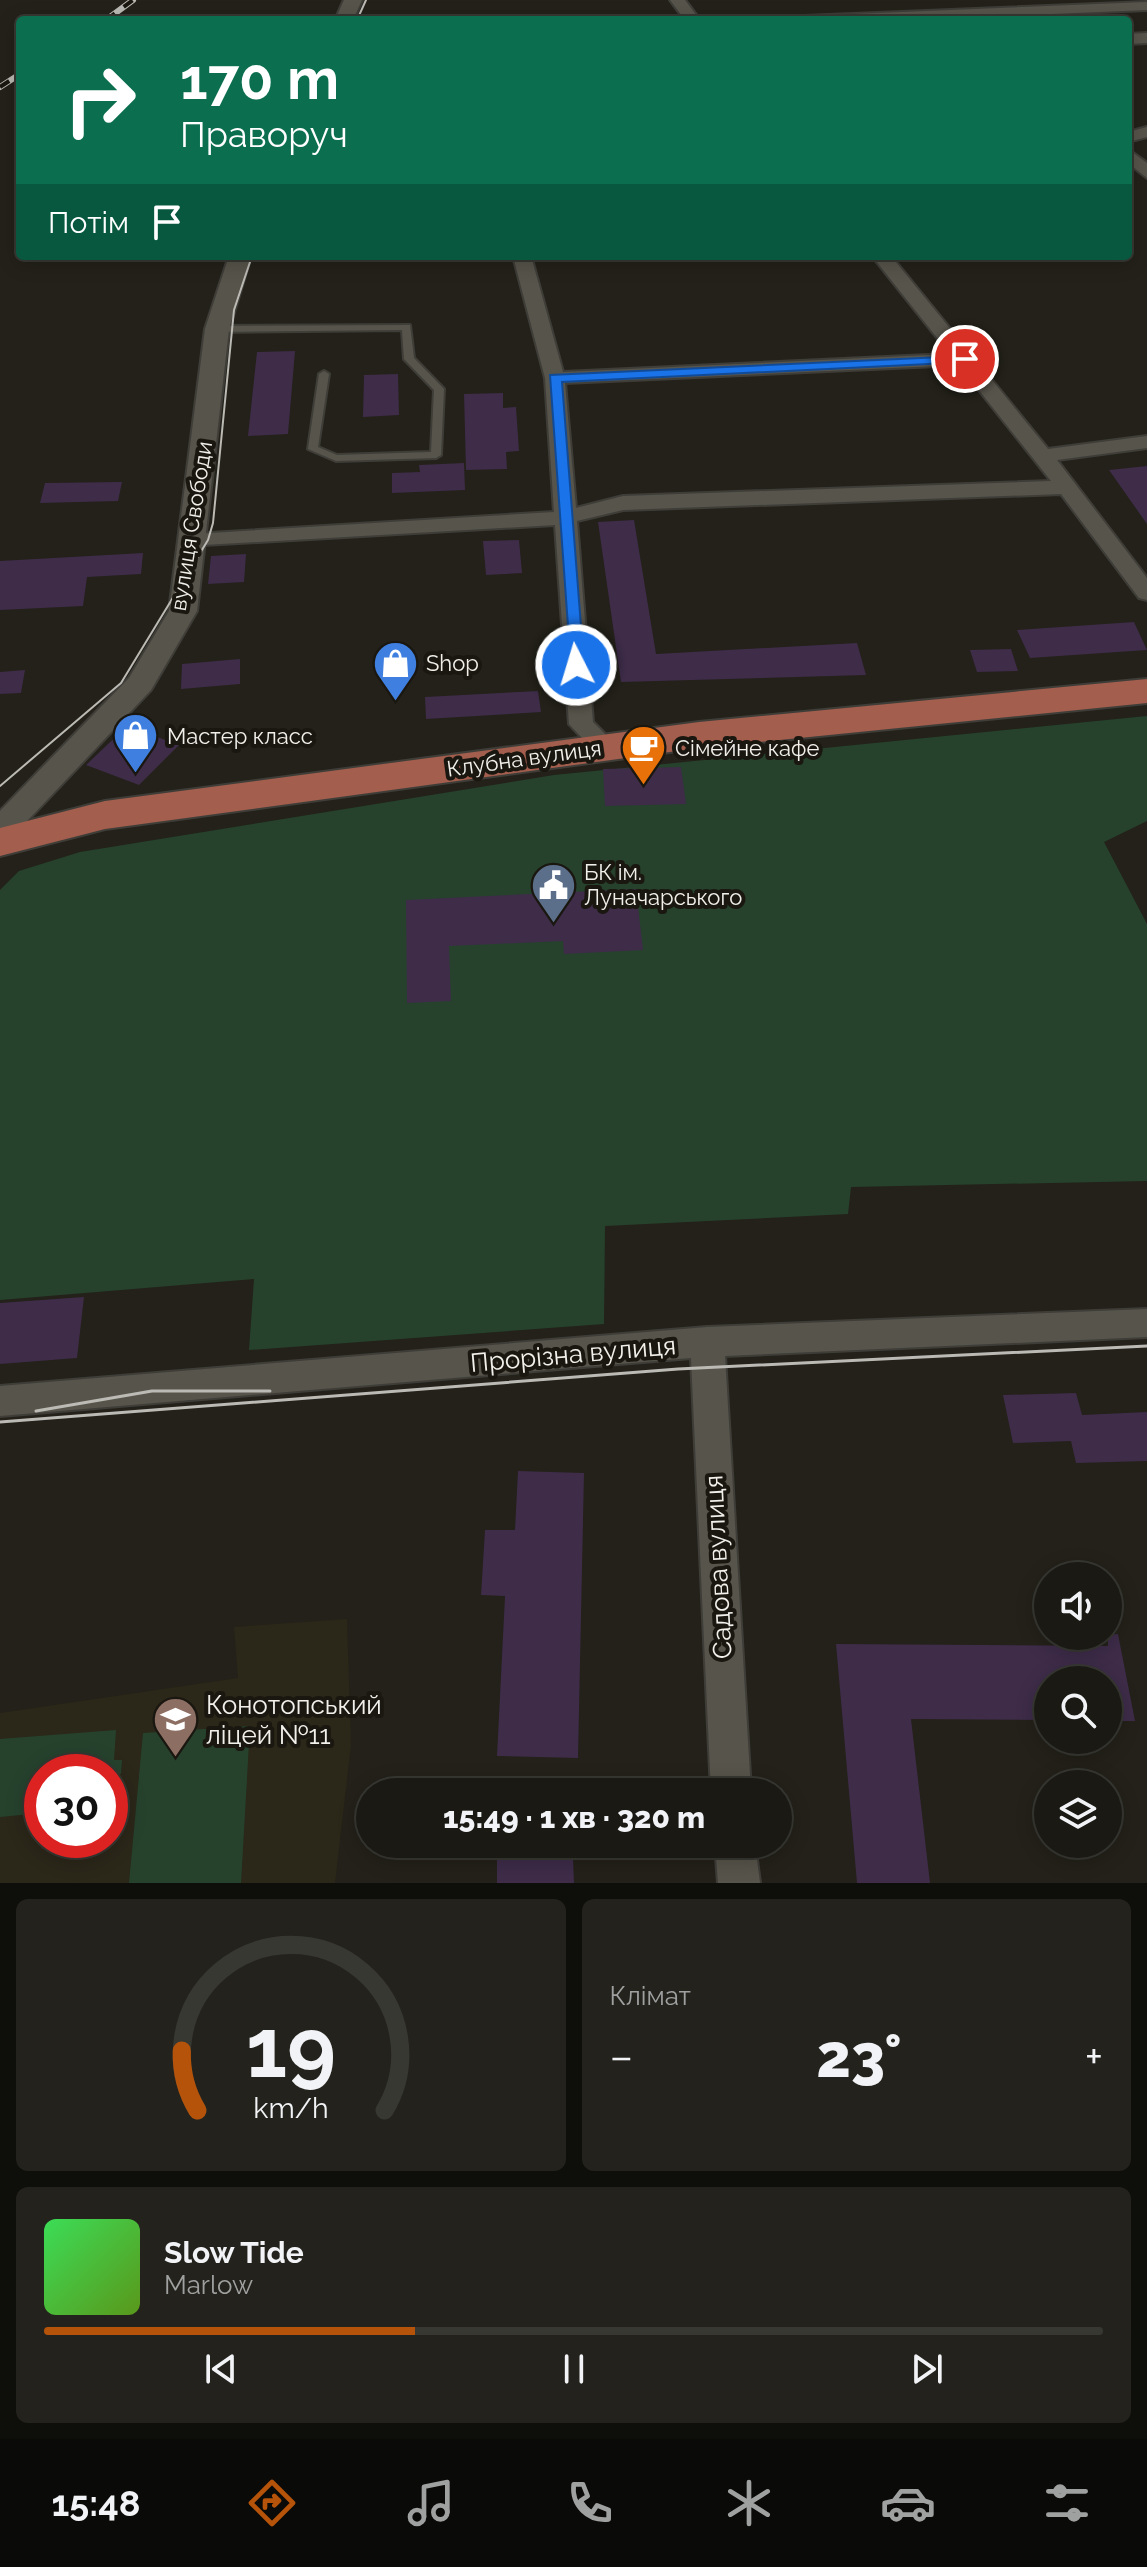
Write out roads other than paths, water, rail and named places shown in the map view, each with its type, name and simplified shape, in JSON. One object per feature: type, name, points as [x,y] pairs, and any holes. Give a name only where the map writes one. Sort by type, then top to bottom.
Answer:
[{"type":"main road","name":"Клубна вулиця","points":[[0,842],[105,815],[605,747],[1147,691]]},
{"type":"street","points":[[677,0],[690,16]]},
{"type":"street","points":[[902,16],[1147,6]]},
{"type":"street","points":[[1132,158],[1147,173]]},
{"type":"street","name":"вулиця Свободи","points":[[0,830],[141,683],[183,611],[194,541],[217,329],[239,260]]},
{"type":"street","points":[[523,260],[555,378],[563,518],[581,724],[605,747]]},
{"type":"street","points":[[884,260],[1043,456],[1147,593]]},
{"type":"street","points":[[555,378],[965,359]]},
{"type":"street","points":[[1043,456],[1147,442]]},
{"type":"street","points":[[194,541],[563,518],[623,503],[1067,487]]},
{"type":"street","name":"Прорізна вулиця","points":[[0,1401],[707,1342],[1147,1323]]},
{"type":"street","name":"Садова вулиця","points":[[707,1342],[730,1778]]},
{"type":"street","points":[[736,1858],[739,1883]]},
{"type":"lane","points":[[217,329],[407,327],[409,359],[439,389],[436,455],[336,458],[313,449],[324,374]]},
{"type":"tram line","points":[[359,16],[366,0]]},
{"type":"tram line","points":[[0,786],[121,683],[208,540],[213,523],[234,310],[251,260]]},
{"type":"tram line","points":[[0,1422],[678,1369],[1147,1346]]},
{"type":"tram line","points":[[36,1411],[152,1391],[270,1391]]},
{"type":"railway","points":[[111,16],[133,0]]},
{"type":"railway","points":[[0,87],[16,77]]},
{"type":"place","name":"Shop","points":[[395,702]]},
{"type":"place","name":"Мастер класс","points":[[136,775]]},
{"type":"place","name":"Сімейне кафе","points":[[644,787]]},
{"type":"place","name":"БК ім. Луначарського","points":[[553,924]]},
{"type":"place","name":"Конотопський ліцей №11","points":[[175,1759]]}]
